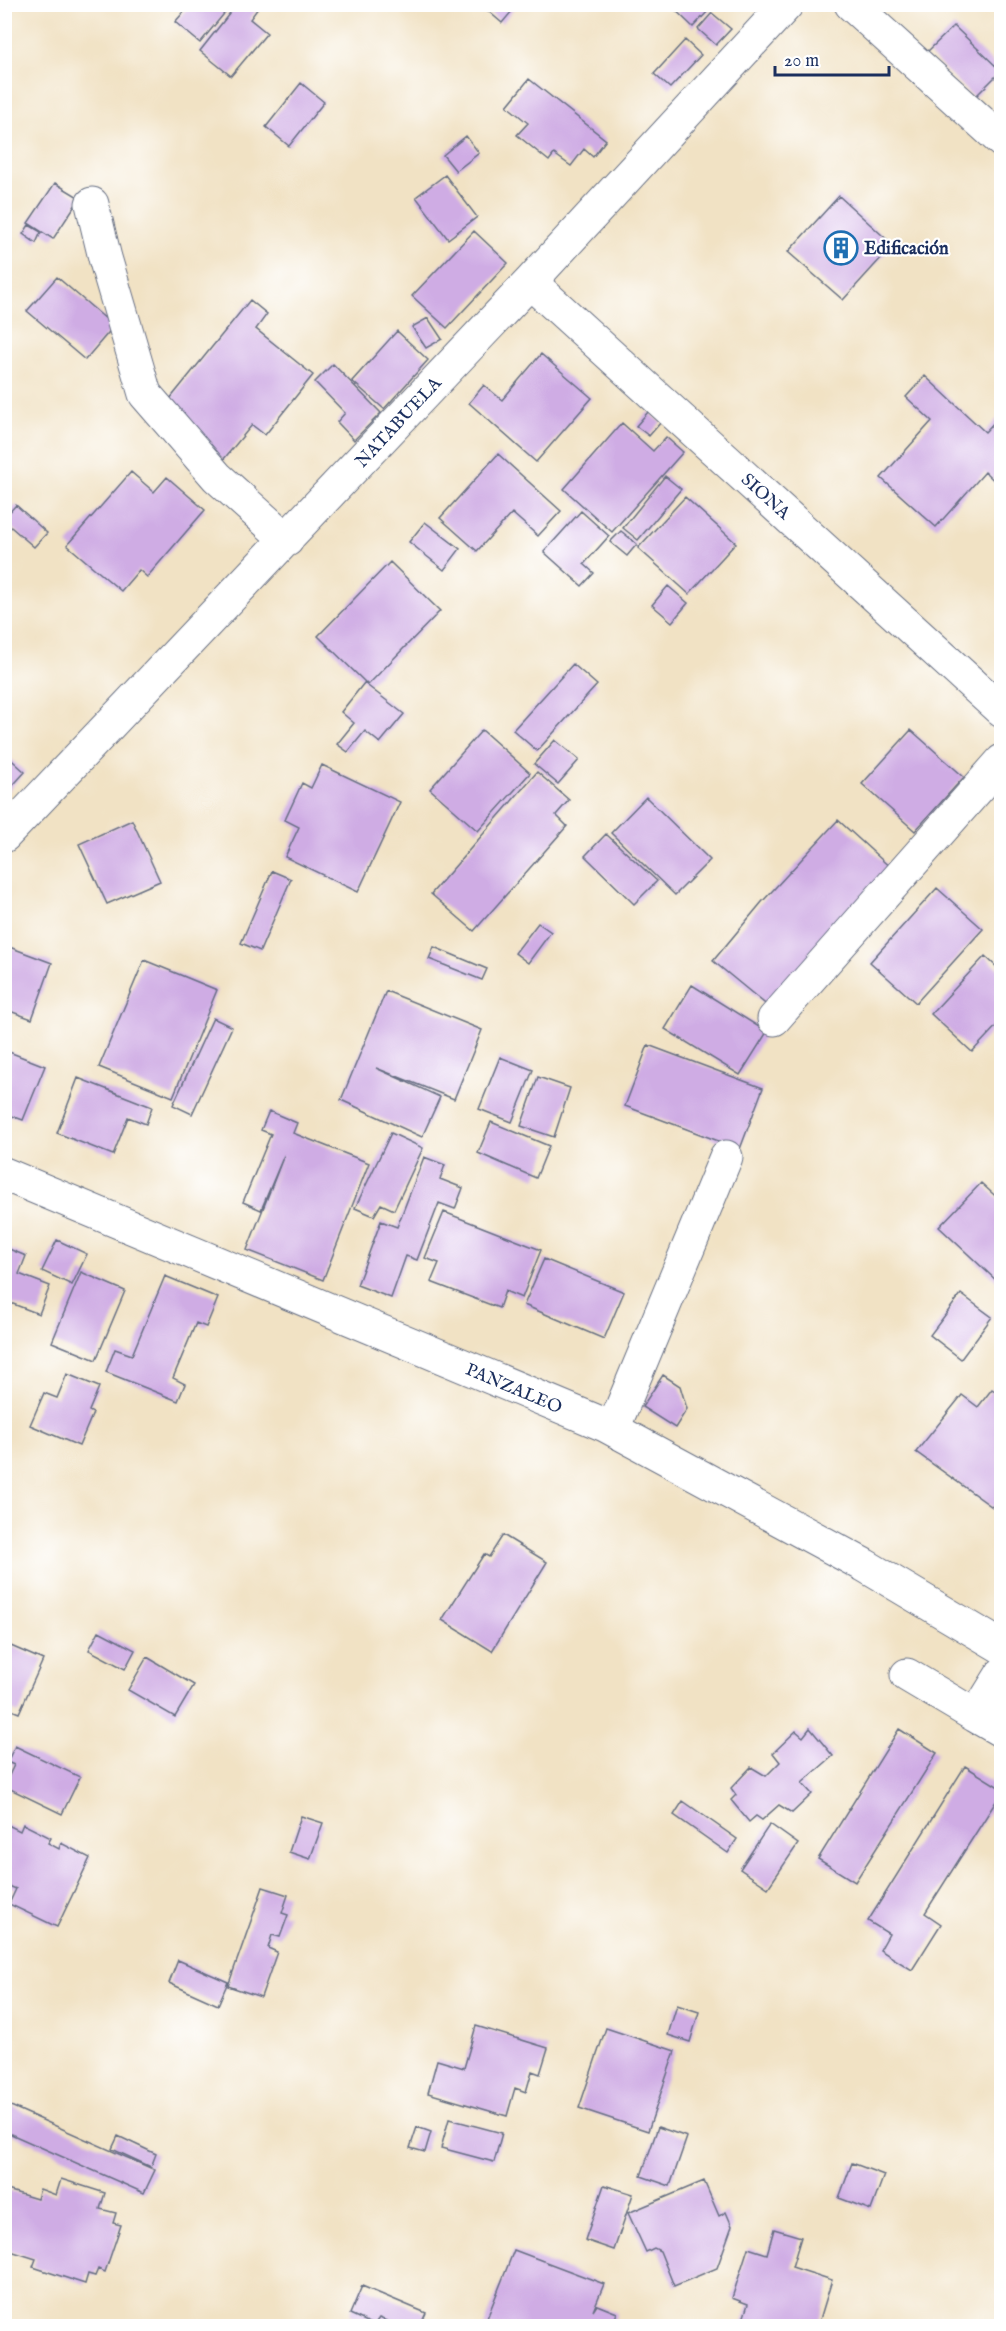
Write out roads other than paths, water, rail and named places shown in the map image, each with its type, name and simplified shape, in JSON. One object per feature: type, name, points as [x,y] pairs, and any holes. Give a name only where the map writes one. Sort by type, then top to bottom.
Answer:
[{"type":"street","name":"NATABUELA","points":[[4,836],[530,282],[787,4]]},
{"type":"street","points":[[851,4],[1002,141]]},
{"type":"street","points":[[92,204],[105,258],[145,394],[217,477],[287,540]]},
{"type":"street","name":"SIONA","points":[[530,282],[1002,711]]},
{"type":"street","points":[[774,1019],[1002,761]]},
{"type":"street","points":[[613,1429],[726,1157]]},
{"type":"street","name":"PANZALEO","points":[[4,1174],[613,1429],[864,1565],[1002,1647]]},
{"type":"street","points":[[907,1675],[989,1723],[1002,1674]]},
{"type":"place","name":"Edificación","points":[[841,248]]}]
